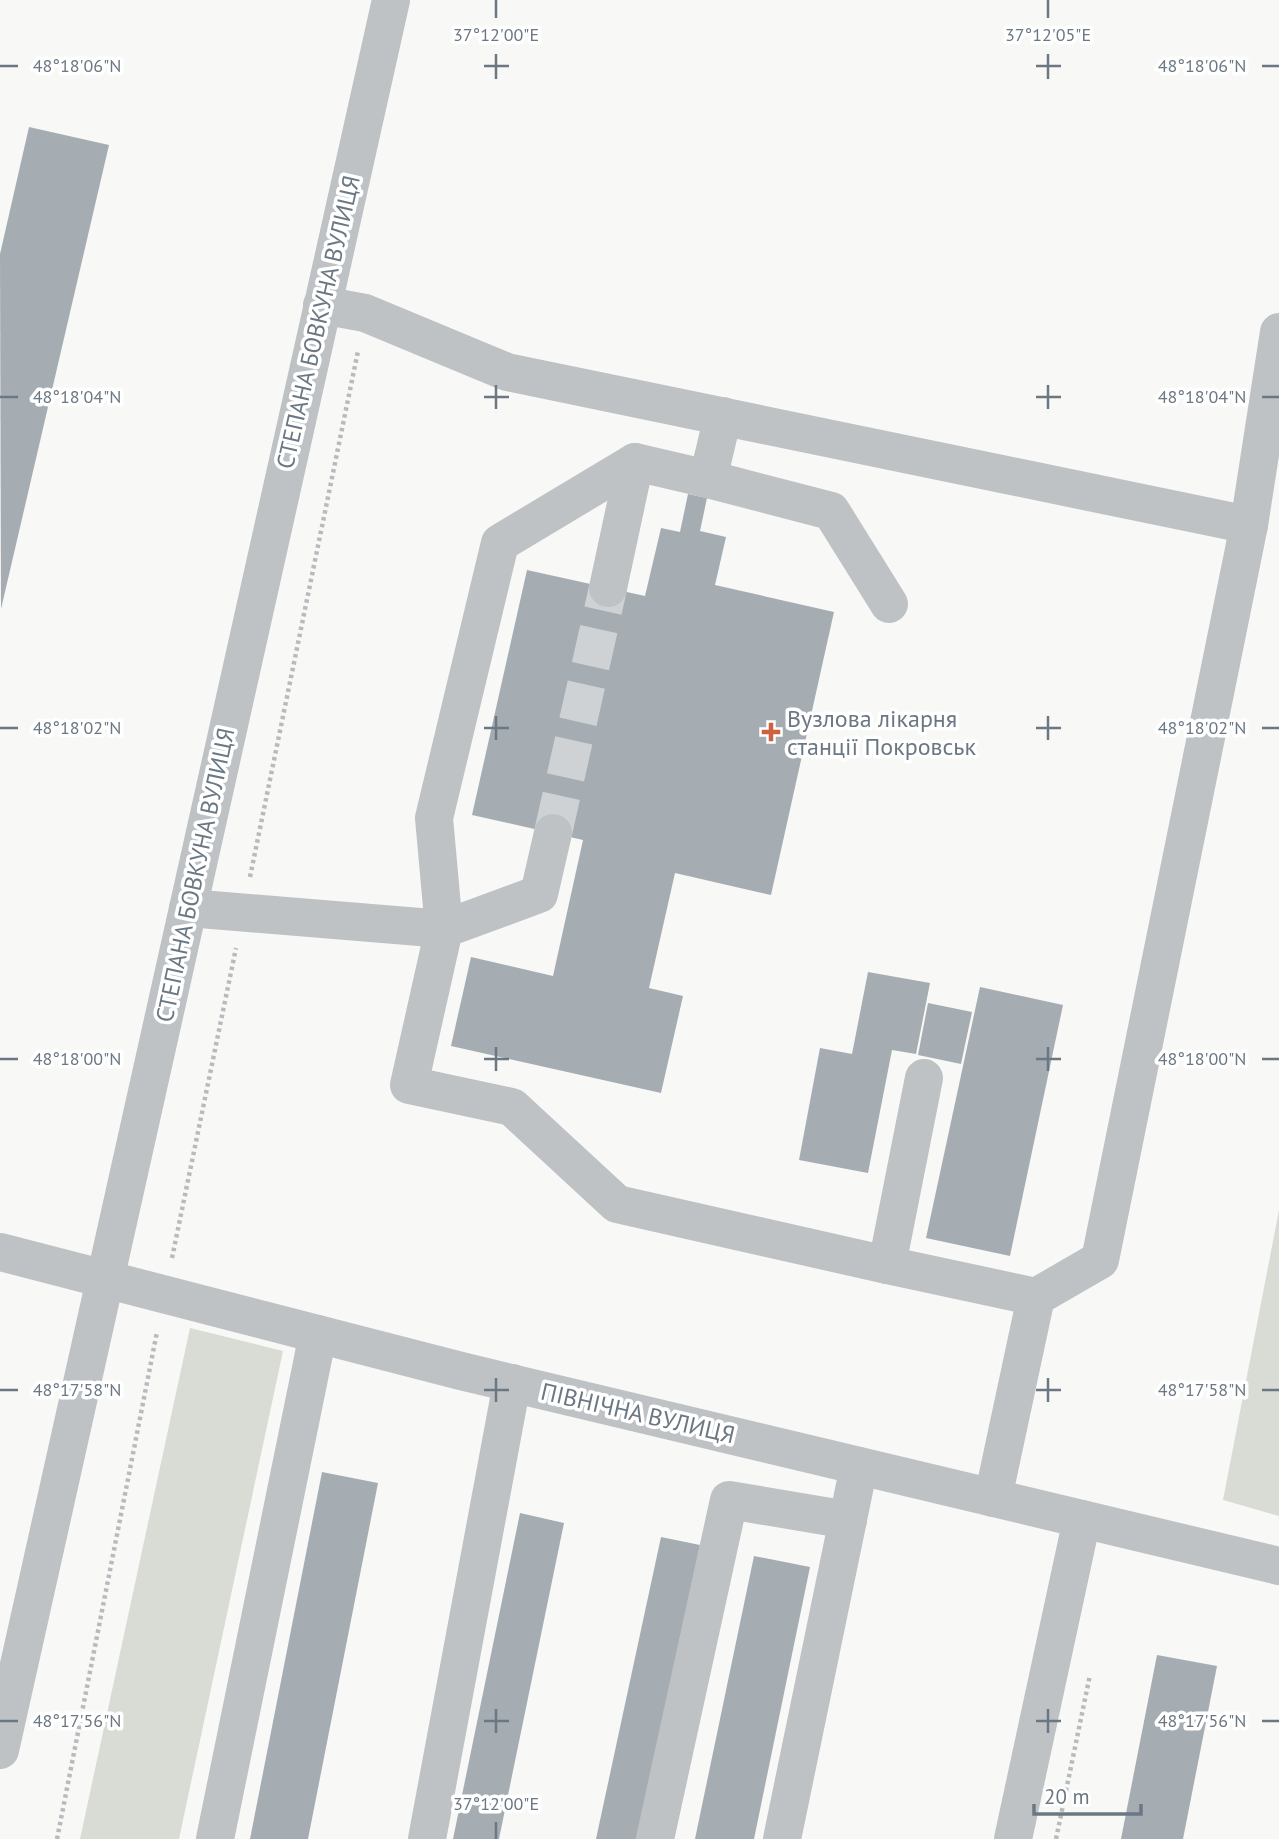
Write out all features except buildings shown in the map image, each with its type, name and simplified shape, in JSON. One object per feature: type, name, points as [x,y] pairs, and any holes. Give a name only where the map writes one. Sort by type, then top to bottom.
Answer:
[{"type":"street","name":"СТЕПАНА БОВКУНА ВУЛИЦЯ","points":[[0,1750],[391,0]]},
{"type":"street","points":[[322,305],[365,313],[507,372],[1249,525]]},
{"type":"street","points":[[889,604],[831,511],[635,462],[500,543],[434,818],[444,929],[409,1085],[512,1107],[617,1204],[1036,1297],[1100,1260],[1249,525],[1279,332]]},
{"type":"street","points":[[708,479],[723,416]]},
{"type":"street","points":[[608,588],[635,462]]},
{"type":"street","points":[[188,908],[444,929],[539,894],[553,833]]},
{"type":"street","points":[[887,1265],[924,1077]]},
{"type":"street","name":"ПІВНІЧНА ВУЛИЦЯ","points":[[0,1252],[512,1383],[1279,1566]]},
{"type":"street","points":[[993,1498],[1036,1297]]},
{"type":"street","points":[[215,1839],[318,1334]]},
{"type":"street","points":[[427,1839],[512,1383]]},
{"type":"street","points":[[782,1839],[859,1466]]},
{"type":"street","points":[[655,1839],[729,1500],[848,1520]]},
{"type":"street","points":[[1013,1839],[1082,1519]]},
{"type":"path","points":[[57,1839],[164,1294],[365,313]]},
{"type":"path","points":[[1056,1839],[1092,1664]]},
{"type":"shaded area","points":[[1279,1210],[1279,1516],[1223,1500]]},
{"type":"shaded area","points":[[190,1328],[283,1351],[179,1839],[80,1839]]},
{"type":"tunnel","points":[[553,833],[608,588]]},
{"type":"place","name":"Вузлова лікарня станції Покровськ","points":[[771,732]]}]
